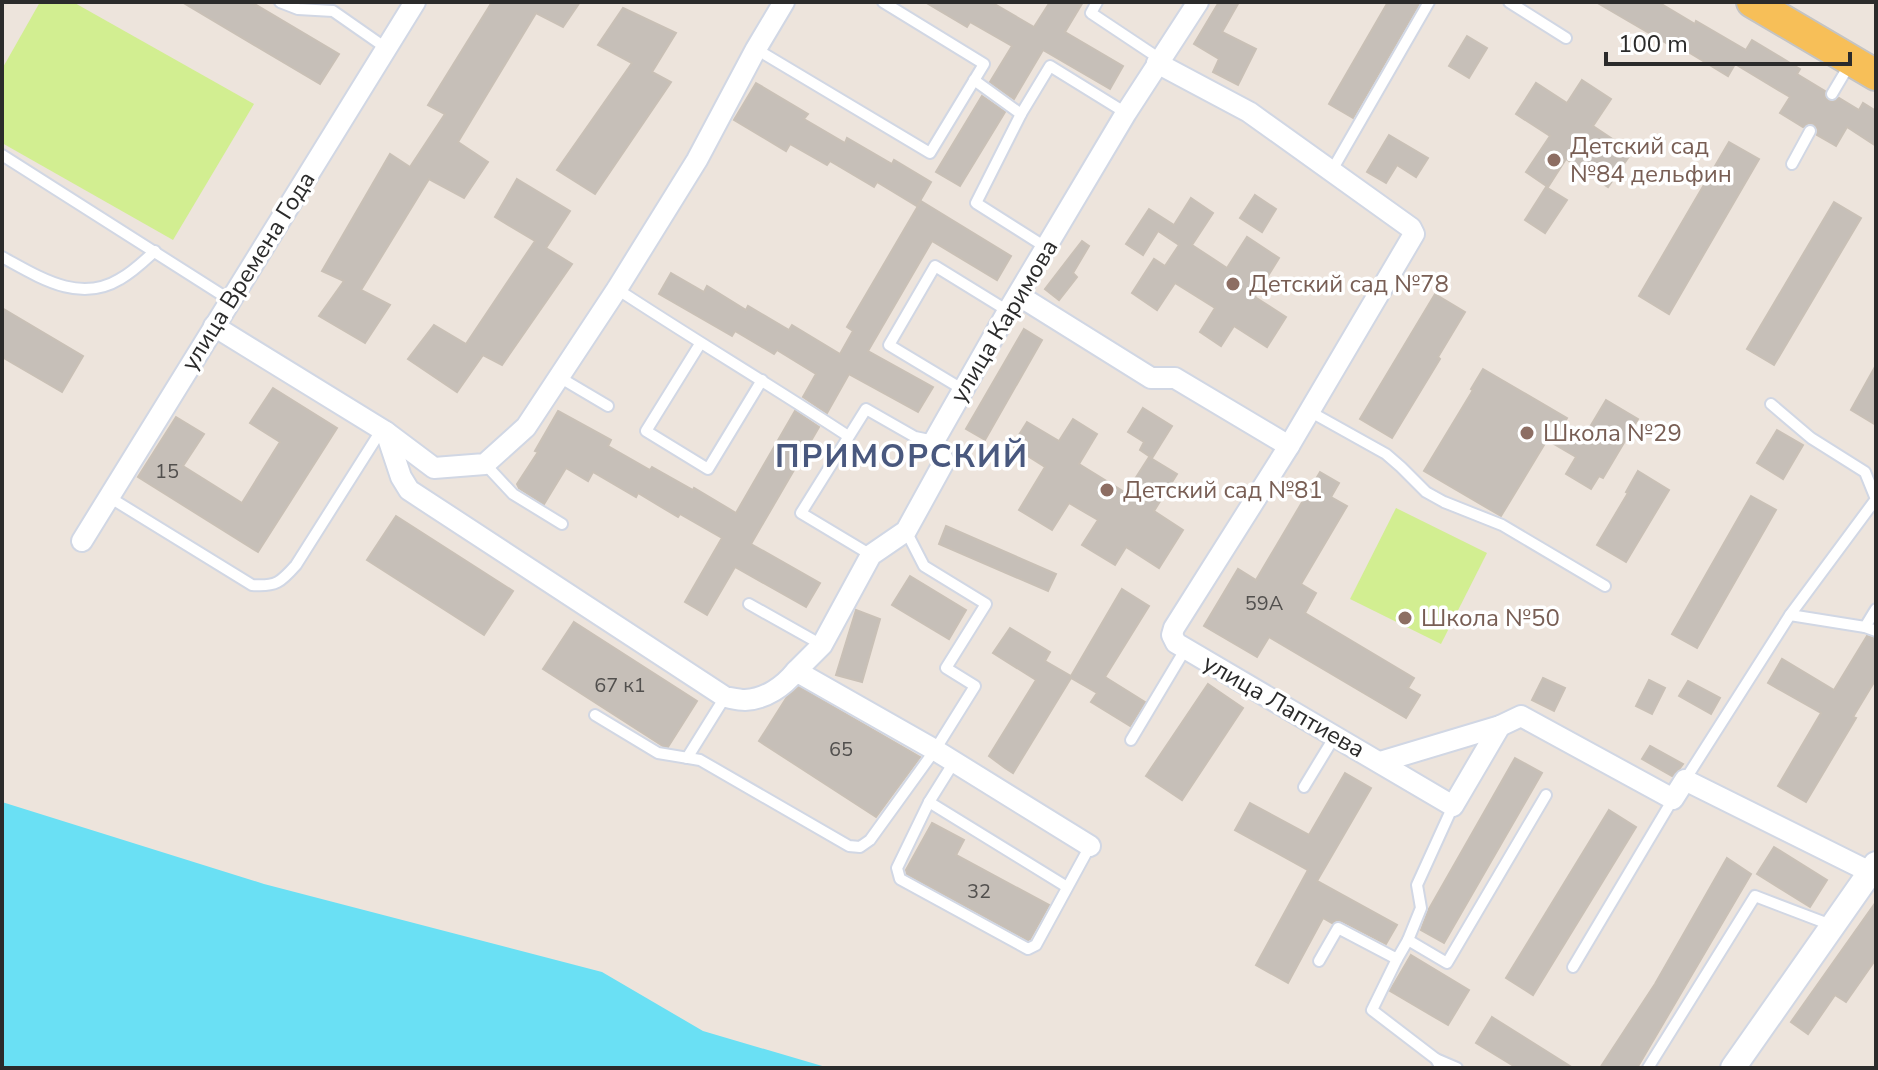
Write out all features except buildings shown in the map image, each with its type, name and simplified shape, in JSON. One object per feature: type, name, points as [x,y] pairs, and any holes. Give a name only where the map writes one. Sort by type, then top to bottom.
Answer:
[{"type":"main road","points":[[1752,2],[1868,63]]},
{"type":"main road","points":[[1789,2],[1868,63]]},
{"type":"street","name":"улица Времена Года","points":[[82,541],[415,2]]},
{"type":"street","points":[[214,326],[384,431],[434,468],[485,464],[526,427],[617,289],[697,160],[784,2]]},
{"type":"street","name":"улица Каримова","points":[[934,441],[1126,113],[1198,2]]},
{"type":"street","points":[[1159,61],[1249,112],[1411,228],[1414,234],[1289,446],[1174,628],[1179,642]]},
{"type":"street","points":[[1013,303],[1151,378],[1175,378],[1289,446]]},
{"type":"street","points":[[384,431],[409,490],[725,697],[746,700],[766,695],[784,685],[822,645],[871,555],[906,531],[944,462],[934,441]]},
{"type":"street","name":"улица Лаптиева","points":[[1179,642],[1380,762],[1500,726],[1521,716],[1673,799]]},
{"type":"street","points":[[796,671],[935,750],[1090,846]]},
{"type":"street","points":[[1380,762],[1453,806],[1500,726]]},
{"type":"street","points":[[1673,799],[1685,780],[1873,868],[1733,1068]]},
{"type":"lane","points":[[280,2],[298,9],[333,11],[386,48]]},
{"type":"lane","points":[[756,49],[930,153],[984,64],[883,2]]},
{"type":"lane","points":[[1097,2],[1091,13],[1159,61]]},
{"type":"lane","points":[[1331,172],[1429,2]]},
{"type":"lane","points":[[1509,2],[1566,38]]},
{"type":"lane","points":[[1832,94],[1868,63]]},
{"type":"lane","points":[[1047,248],[976,203],[1021,114],[1050,66],[1126,113]]},
{"type":"lane","points":[[974,80],[1021,114]]},
{"type":"lane","points":[[1792,164],[1810,131]]},
{"type":"lane","points":[[2,155],[230,300]]},
{"type":"lane","points":[[2,257],[50,283],[75,290],[98,288],[118,280],[155,251]]},
{"type":"lane","points":[[962,389],[889,345],[935,266],[1013,303]]},
{"type":"lane","points":[[617,289],[848,436]]},
{"type":"lane","points":[[700,344],[646,431],[708,469],[762,380]]},
{"type":"lane","points":[[559,377],[608,406]]},
{"type":"lane","points":[[1685,780],[1790,615],[1876,499],[1865,472],[1811,438],[1771,404]]},
{"type":"lane","points":[[871,555],[801,513],[866,409],[915,437],[934,441]]},
{"type":"lane","points":[[1308,411],[1386,454],[1426,492],[1502,525],[1605,586]]},
{"type":"lane","points":[[109,497],[252,585],[268,586],[282,580],[296,565],[384,431]]},
{"type":"lane","points":[[485,464],[513,494],[562,524]]},
{"type":"lane","points":[[595,715],[658,753],[700,760],[849,846],[860,847],[870,840],[935,750],[975,686],[946,668],[986,604],[924,566],[906,531]]},
{"type":"lane","points":[[749,604],[822,645]]},
{"type":"lane","points":[[1790,615],[1870,629],[1876,609]]},
{"type":"lane","points":[[1131,740],[1179,642]]},
{"type":"lane","points":[[687,758],[725,697]]},
{"type":"lane","points":[[1304,787],[1335,736]]},
{"type":"lane","points":[[954,762],[929,802],[897,868],[900,879],[1028,949],[1036,945],[1090,846]]},
{"type":"lane","points":[[1408,940],[1447,963],[1546,795]]},
{"type":"lane","points":[[1573,967],[1673,799]]},
{"type":"lane","points":[[929,802],[1067,887]]},
{"type":"lane","points":[[1453,806],[1417,885],[1421,908],[1372,1010],[1439,1063],[1457,1068]]},
{"type":"lane","points":[[1648,1068],[1755,896],[1833,926]]},
{"type":"lane","points":[[1319,961],[1338,928],[1397,959]]},
{"type":"green space","points":[[40,2],[73,2],[254,104],[173,240],[2,143],[2,69]]},
{"type":"green space","points":[[1396,508],[1487,553],[1441,644],[1350,599]]},
{"type":"water","points":[[2,802],[264,884],[602,972],[703,1031],[829,1068],[2,1068]]},
{"type":"place","name":"Детский сад №84 дельфин","points":[[1554,160]]},
{"type":"place","name":"Детский сад №78","points":[[1233,284]]},
{"type":"place","name":"Школа №29","points":[[1527,433]]},
{"type":"place","name":"Детский сад №81","points":[[1107,490]]},
{"type":"place","name":"Школа №50","points":[[1405,618]]},
{"type":"district","name":"ПРИМОРСКИЙ","points":[[902,456]]}]
